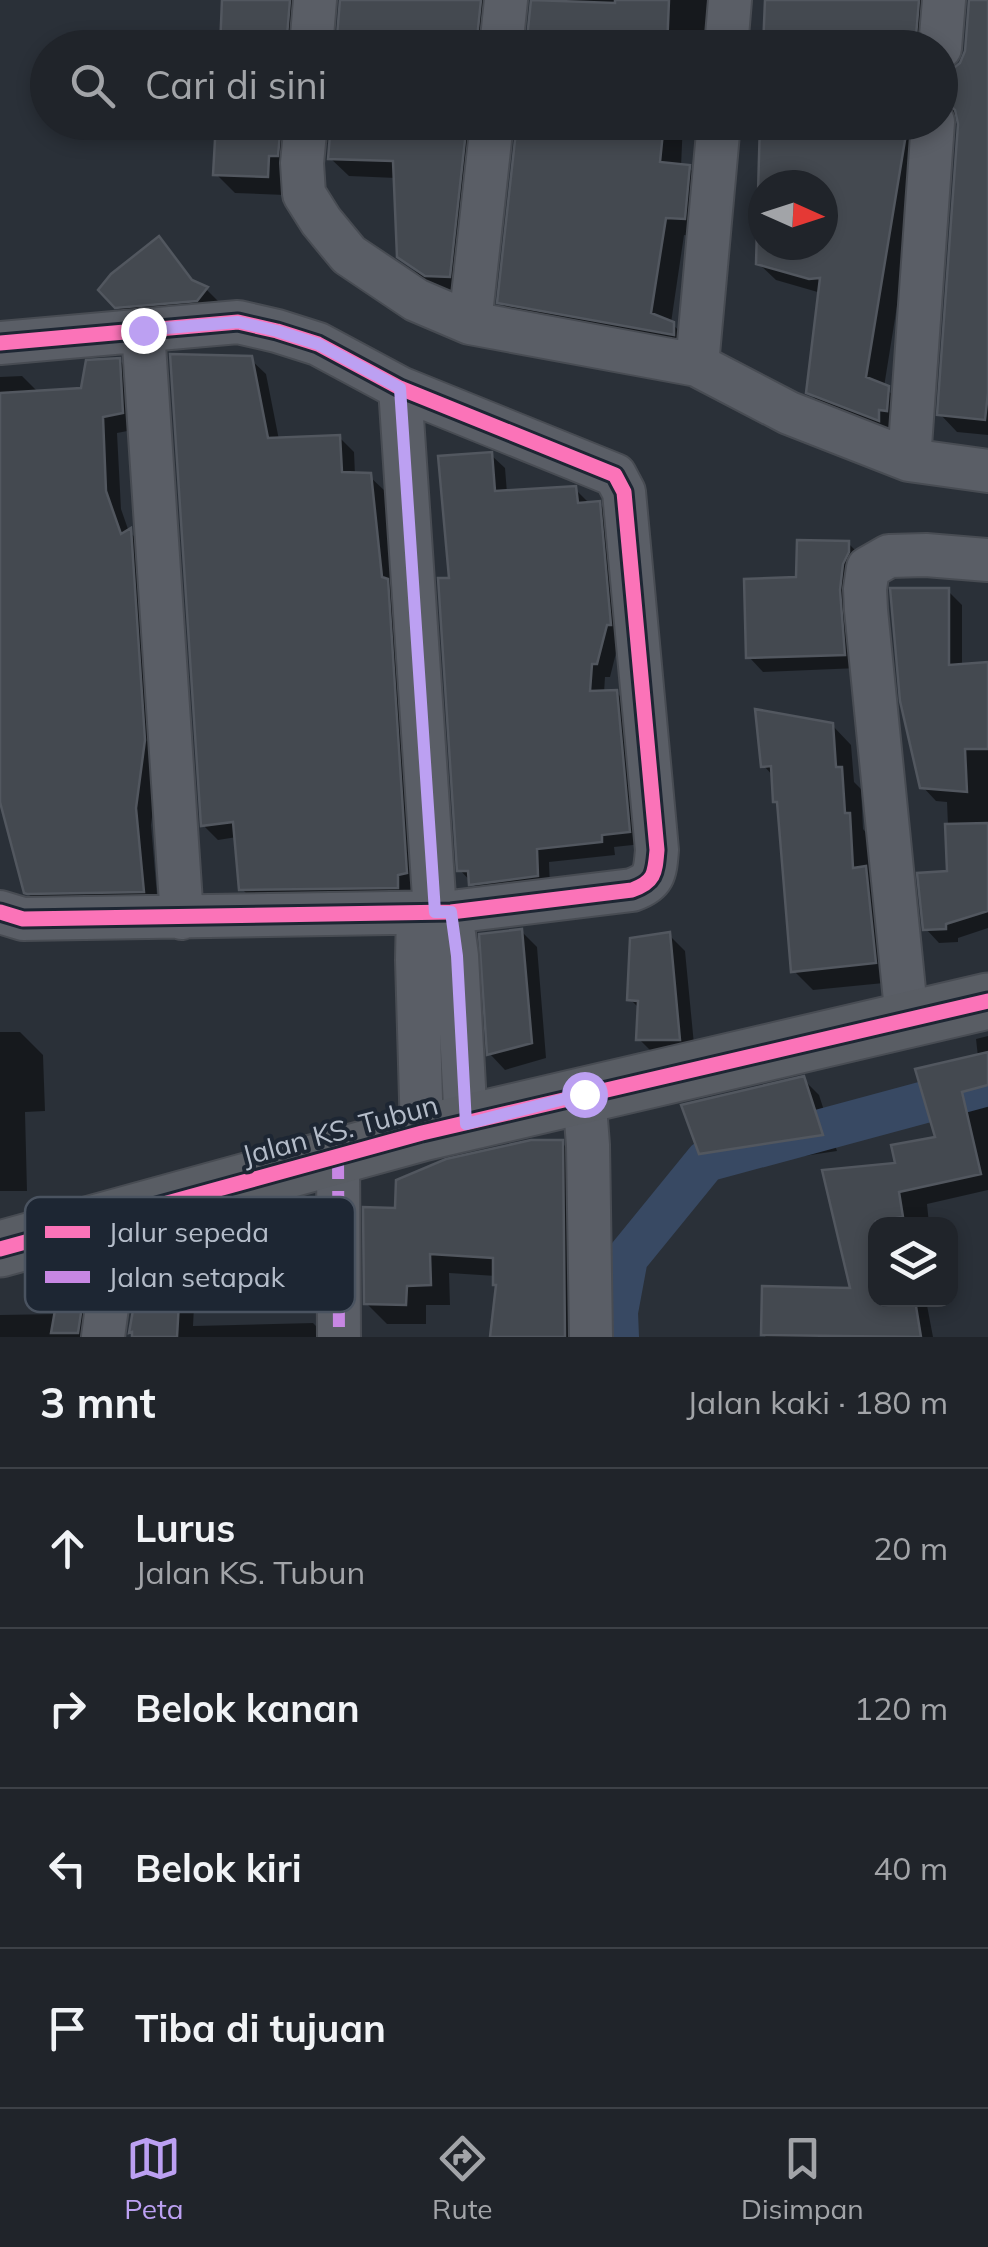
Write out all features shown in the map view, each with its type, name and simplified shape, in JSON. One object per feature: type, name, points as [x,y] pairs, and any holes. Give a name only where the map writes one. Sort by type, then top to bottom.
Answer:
[{"type":"street","points":[[312,30],[315,0]]},
{"type":"street","points":[[502,30],[506,0]]},
{"type":"street","points":[[728,30],[730,0]]},
{"type":"street","points":[[942,30],[944,0]]},
{"type":"street","points":[[304,140],[304,194],[321,222],[349,256],[416,300],[470,323],[697,365],[788,413],[909,460],[988,470]]},
{"type":"street","points":[[470,323],[490,140]]},
{"type":"street","points":[[697,365],[717,140]]},
{"type":"street","points":[[909,460],[933,140]]},
{"type":"street","points":[[0,343],[238,322],[318,344],[400,388],[615,475],[624,492],[657,850],[655,873],[645,885],[632,890],[435,912],[23,919],[0,912]]},
{"type":"street","points":[[143,330],[182,918]]},
{"type":"street","points":[[400,388],[435,912],[417,960],[444,1128]]},
{"type":"street","points":[[907,1020],[866,610],[868,568],[888,556],[988,560]]},
{"type":"street","name":"Jalan KS. Tubun","points":[[187,1197],[444,1128],[988,1001]]},
{"type":"street","points":[[584,1094],[590,1337]]},
{"type":"street","points":[[338,1154],[338,1197]]},
{"type":"street","name":"Jalan KS. Tubun","points":[[0,1250],[25,1243]]},
{"type":"street","points":[[103,1337],[107,1312]]},
{"type":"street","points":[[339,1312],[339,1337]]},
{"type":"building","points":[[222,0],[290,0],[288,30],[221,30]]},
{"type":"building","points":[[340,0],[481,0],[478,30],[338,30]]},
{"type":"building","points":[[531,0],[669,0],[668,30],[528,30]]},
{"type":"building","points":[[765,0],[919,0],[916,30],[764,30]]},
{"type":"building","points":[[969,0],[988,0],[985,420],[937,415],[958,140],[958,65],[965,51]]},
{"type":"building","points":[[215,140],[279,140],[278,156],[269,156],[268,177],[213,175]]},
{"type":"building","points":[[330,140],[465,140],[450,277],[425,276],[397,257],[393,161],[328,159]]},
{"type":"building","points":[[515,140],[662,140],[660,162],[690,165],[685,219],[666,218],[651,313],[674,322],[674,335],[497,303]]},
{"type":"building","points":[[759,140],[905,140],[866,377],[889,386],[887,411],[879,410],[879,421],[806,393],[820,278],[809,279],[756,264],[756,260],[838,260],[838,170],[759,170]]},
{"type":"building","points":[[159,236],[192,280],[208,287],[197,301],[115,308],[98,290],[111,274]]},
{"type":"building","points":[[170,354],[252,356],[268,438],[340,435],[342,472],[371,473],[382,577],[388,579],[407,873],[398,875],[398,888],[239,890],[233,822],[201,826]]},
{"type":"building","points":[[120,358],[123,413],[103,417],[106,491],[121,534],[131,528],[145,740],[136,808],[144,892],[27,894],[0,802],[0,393],[81,388],[86,360]]},
{"type":"building","points":[[492,452],[495,491],[576,486],[578,503],[600,501],[611,625],[607,625],[597,664],[592,664],[590,691],[617,690],[630,832],[602,835],[602,842],[537,849],[538,876],[469,885],[468,871],[457,871],[438,578],[449,578],[438,456]]},
{"type":"building","points":[[797,540],[849,541],[840,590],[845,655],[746,658],[744,579],[796,577]]},
{"type":"building","points":[[890,588],[949,588],[949,665],[988,662],[988,749],[965,749],[967,792],[920,788],[900,701]]},
{"type":"building","points":[[755,709],[833,723],[836,767],[842,767],[845,813],[850,813],[853,868],[866,866],[876,963],[791,972],[777,802],[773,802],[771,766],[761,767]]},
{"type":"building","points":[[988,823],[988,911],[946,924],[946,929],[923,930],[917,873],[947,871],[945,824]]},
{"type":"building","points":[[522,929],[532,1043],[487,1055],[479,934]]},
{"type":"building","points":[[670,932],[680,1040],[636,1040],[638,1001],[627,1000],[630,938]]},
{"type":"building","points":[[988,1052],[988,1085],[962,1092],[981,1174],[899,1192],[903,1217],[868,1217],[868,1307],[916,1307],[921,1337],[761,1335],[762,1286],[850,1288],[822,1170],[895,1163],[891,1145],[935,1137],[915,1069]]},
{"type":"building","points":[[804,1076],[823,1135],[699,1154],[681,1105]]},
{"type":"building","points":[[531,1140],[563,1140],[565,1337],[490,1337],[496,1285],[493,1258],[430,1254],[431,1285],[407,1286],[406,1305],[364,1304],[363,1207],[395,1208],[396,1180],[446,1159]]},
{"type":"building","points":[[55,1312],[81,1312],[78,1333],[51,1333]]},
{"type":"building","points":[[133,1312],[178,1312],[177,1337],[132,1337],[129,1333]]},
{"type":"waterway","points":[[618,1337],[617,1312],[627,1258],[706,1161],[988,1085]]},
{"type":"marked path","points":[[338,1154],[338,1197]]},
{"type":"marked path","points":[[339,1312],[339,1337]]},
{"type":"cycle path","points":[[0,343],[238,322],[318,344],[400,388],[615,475],[624,492],[657,850],[652,876],[632,890],[451,912],[23,919],[0,912]]},
{"type":"cycle path","points":[[189,1197],[422,1133],[988,1001]]},
{"type":"cycle path","points":[[0,1249],[25,1242]]},
{"type":"route","points":[[143,330],[238,322],[318,344],[400,388],[435,912],[451,912],[466,1124],[584,1094]]}]
